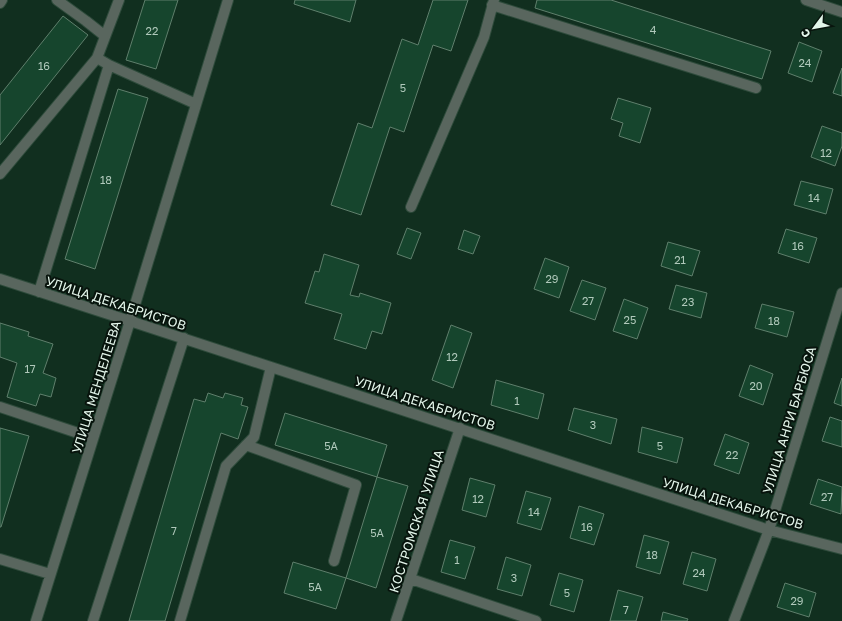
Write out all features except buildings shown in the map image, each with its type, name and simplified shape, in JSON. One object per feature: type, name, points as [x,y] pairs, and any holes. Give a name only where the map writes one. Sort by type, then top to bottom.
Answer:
[{"type":"street","points":[[57,0],[105,36]]},
{"type":"street","points":[[0,174],[97,58],[119,0]]},
{"type":"street","name":"УЛИЦА МЕНДЕЛЕЕВА","points":[[36,621],[228,0]]},
{"type":"street","points":[[806,0],[842,12]]},
{"type":"street","points":[[411,208],[484,37],[493,2],[756,88]]},
{"type":"street","points":[[97,58],[109,65],[196,104]]},
{"type":"street","points":[[39,292],[109,65]]},
{"type":"street","name":"УЛИЦА ДЕКАБРИСТОВ","points":[[0,280],[130,320],[769,530],[842,549]]},
{"type":"street","name":"УЛИЦА АНРИ БАРБЮСА","points":[[734,621],[769,530],[842,293]]},
{"type":"street","points":[[93,621],[184,338]]},
{"type":"street","points":[[180,621],[226,466],[254,437],[271,366]]},
{"type":"street","points":[[0,407],[93,438]]},
{"type":"street","name":"КОСТРОМСКАЯ УЛИЦА","points":[[396,621],[460,428]]},
{"type":"street","points":[[246,444],[356,485],[334,561]]},
{"type":"street","points":[[0,559],[50,574]]},
{"type":"street","points":[[411,578],[536,621]]}]
